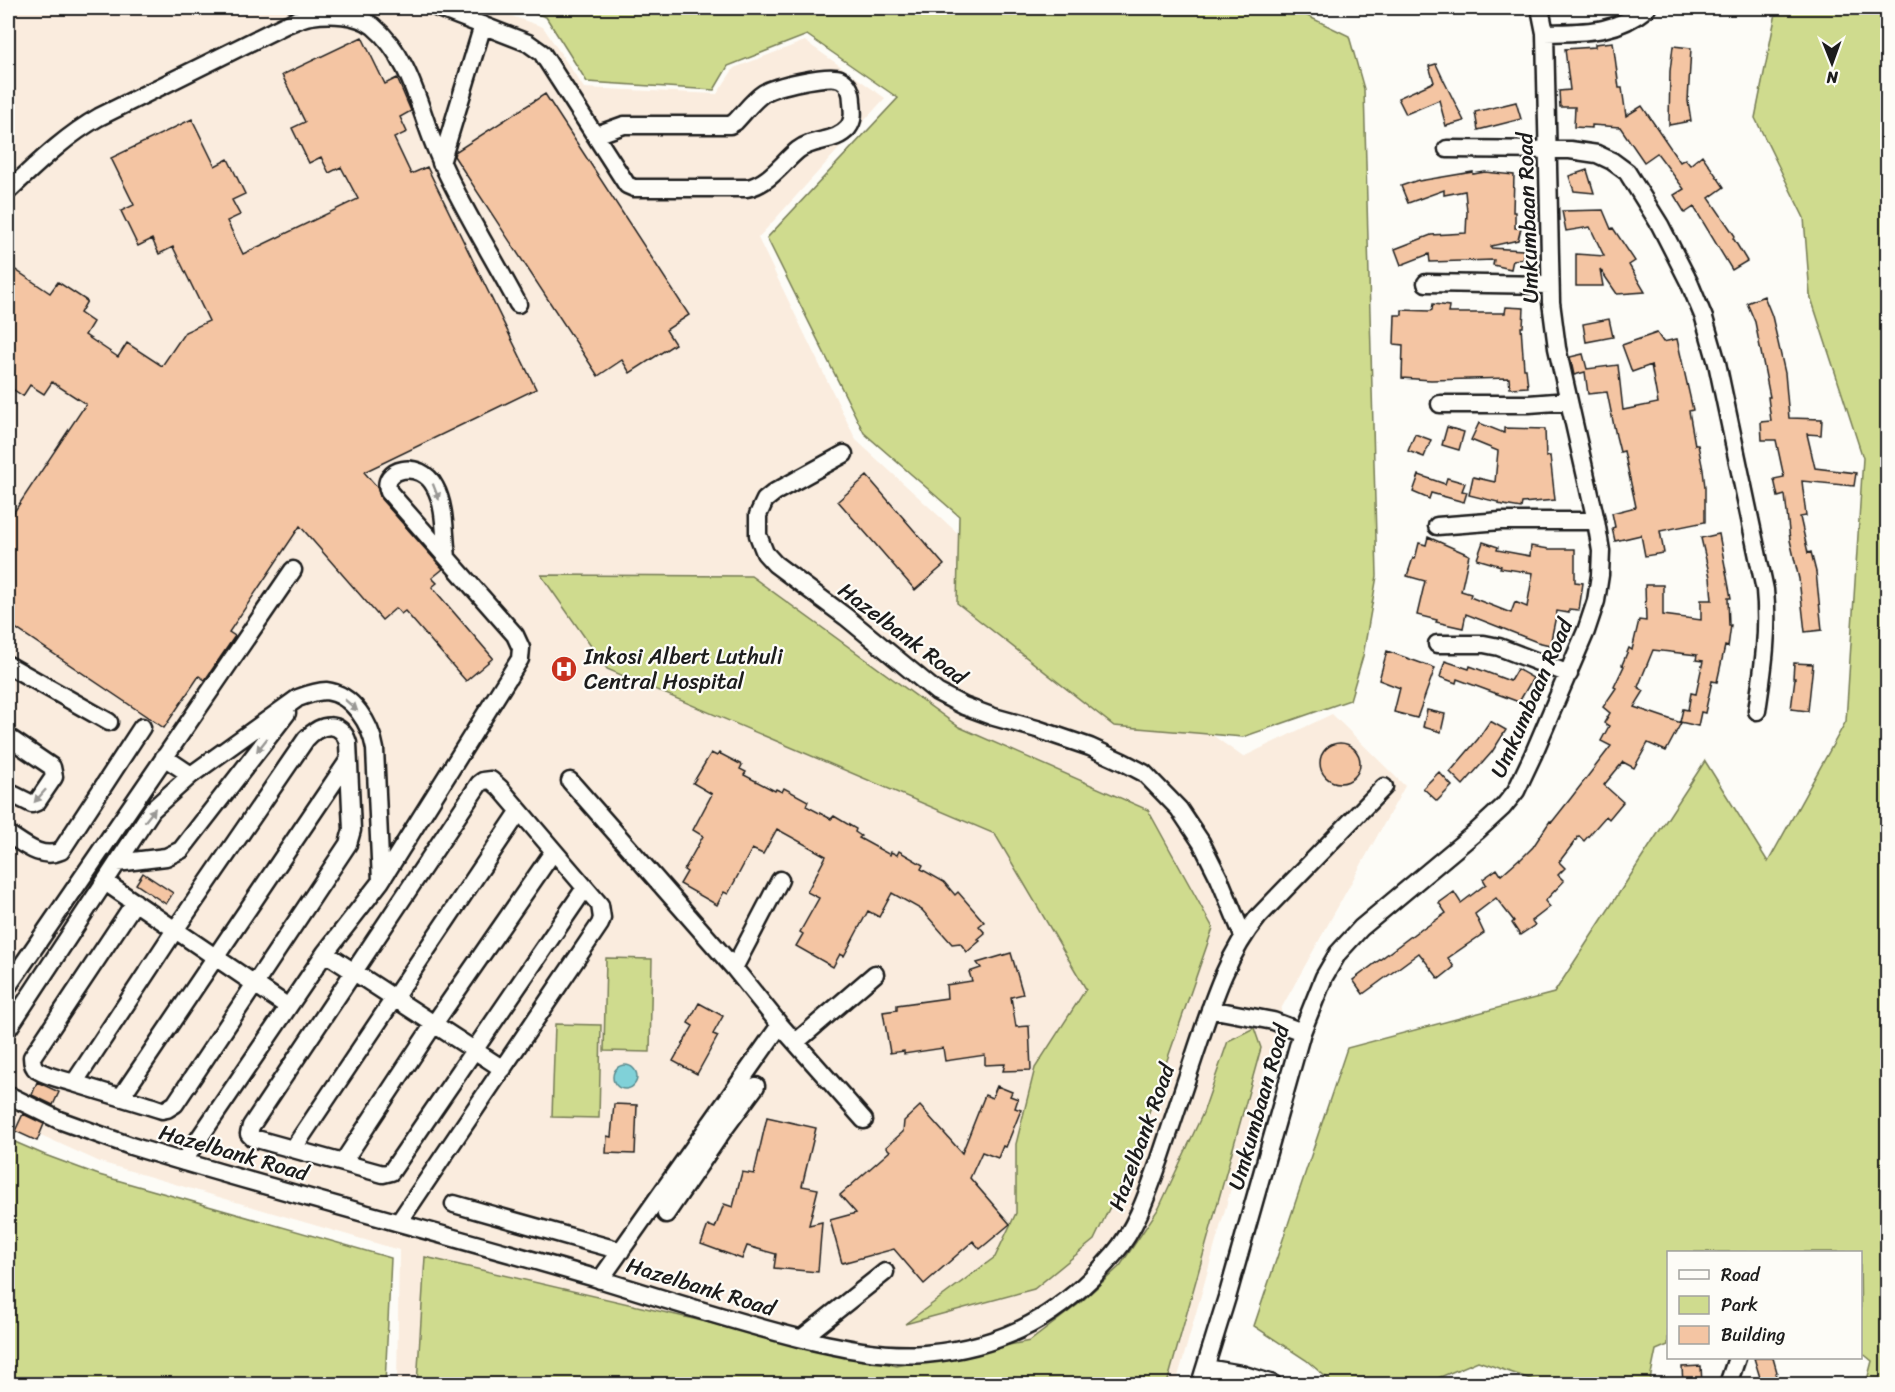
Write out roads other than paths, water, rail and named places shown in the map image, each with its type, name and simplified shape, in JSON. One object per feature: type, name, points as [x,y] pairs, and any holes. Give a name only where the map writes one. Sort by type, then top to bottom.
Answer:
[{"type":"street","points":[[438,8],[528,43],[542,53],[630,187],[642,189],[757,186],[801,148],[810,143],[842,134],[852,122],[852,98],[850,90],[840,80],[832,78],[815,80],[781,86],[768,91],[729,125],[624,126],[596,135]]},
{"type":"street","name":"Umkumbaan Road","points":[[1200,1384],[1235,1272],[1302,1032],[1324,977],[1338,952],[1361,928],[1477,831],[1503,807],[1516,791],[1569,674],[1596,601],[1601,551],[1557,348],[1551,302],[1545,33],[1540,8]]},
{"type":"street","points":[[1545,33],[1586,32],[1609,28],[1625,23],[1647,8]]},
{"type":"street","points":[[8,191],[54,147],[99,117],[285,25],[309,16],[333,15],[353,18],[371,25],[390,43],[409,76],[441,162],[518,304]]},
{"type":"street","points":[[441,162],[483,25]]},
{"type":"street","points":[[1447,149],[1546,149],[1598,154],[1627,172],[1665,234],[1704,318],[1717,363],[1765,590],[1766,645],[1757,711]]},
{"type":"street","points":[[1426,283],[1550,285]]},
{"type":"street","points":[[1440,404],[1529,404],[1569,401]]},
{"type":"street","name":"Hazelbank Road","points":[[8,1095],[59,1120],[183,1162],[399,1222],[760,1328],[841,1348],[886,1354],[926,1354],[967,1347],[1002,1337],[1032,1324],[1058,1308],[1089,1282],[1117,1250],[1134,1225],[1151,1185],[1210,1009],[1226,968],[1243,936],[1220,878],[1201,842],[1179,809],[1144,773],[1090,747],[994,717],[964,706],[937,692],[846,617],[775,564],[765,553],[758,535],[758,515],[765,500],[775,492],[844,454]]},
{"type":"street","points":[[183,1162],[287,1006],[381,881],[520,659],[519,641],[389,492],[386,486],[391,476],[399,471],[418,470],[426,474],[437,490],[447,557]]},
{"type":"street","points":[[1437,526],[1501,520],[1596,521]]},
{"type":"street","points":[[8,986],[293,570]]},
{"type":"street","points":[[1437,644],[1484,644],[1499,647],[1569,674]]},
{"type":"street","points":[[8,664],[109,722]]},
{"type":"street","points":[[8,1029],[153,810],[191,775],[298,698],[323,691],[330,692],[345,699],[362,714],[368,725],[375,749],[381,881]]},
{"type":"street","points":[[117,863],[166,857],[181,850],[298,698]]},
{"type":"street","points":[[74,1083],[312,733],[318,728],[327,726],[336,727],[341,731],[348,743],[352,830],[348,844],[175,1104],[162,1110],[74,1083],[33,1066],[32,1058],[135,902]]},
{"type":"street","points":[[8,834],[34,851],[49,854],[61,851],[142,727]]},
{"type":"street","points":[[8,737],[52,767],[54,777],[37,802],[32,804],[8,792]]},
{"type":"street","points":[[164,757],[191,775]]},
{"type":"street","points":[[121,1097],[348,761]]},
{"type":"street","points":[[399,1222],[602,918],[600,905],[491,780],[479,784],[249,1131],[253,1138],[383,1174],[391,1172],[585,888]]},
{"type":"street","points":[[570,782],[864,1120]]},
{"type":"street","points":[[1243,936],[1384,787]]},
{"type":"street","points":[[293,1149],[519,812]]},
{"type":"street","points":[[343,1162],[434,1024],[553,852]]},
{"type":"street","points":[[734,968],[780,880]]},
{"type":"street","points":[[105,882],[287,1006]]},
{"type":"street","points":[[325,953],[502,1069]]},
{"type":"street","points":[[796,1042],[875,974]]},
{"type":"street","points":[[1210,1009],[1273,1021],[1302,1032]]},
{"type":"street","points":[[666,1214],[780,1025]]},
{"type":"street","points":[[600,1280],[716,1128],[756,1086]]},
{"type":"street","points":[[454,1204],[621,1251]]},
{"type":"street","points":[[802,1338],[885,1272]]},
{"type":"street","points":[[1728,1384],[1737,1359]]},
{"type":"street","points":[[1206,1368],[1241,1374],[1274,1384]]},
{"type":"water","points":[[625,1065],[630,1066],[636,1072],[636,1082],[630,1088],[625,1089],[620,1088],[614,1082],[613,1077],[614,1072],[620,1066]]},
{"type":"place","name":"Inkosi Albert Luthuli Central Hospital","points":[[564,669]]}]
